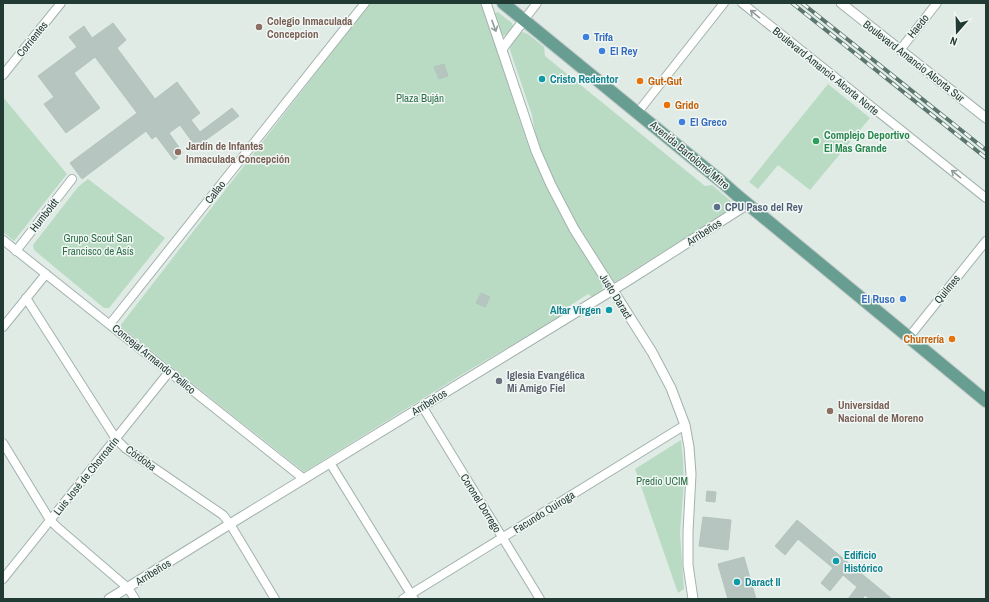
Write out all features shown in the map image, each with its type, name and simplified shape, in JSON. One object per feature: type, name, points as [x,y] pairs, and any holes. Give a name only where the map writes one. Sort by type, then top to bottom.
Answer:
[{"type":"main road","name":"Avenida Bartolomé Mitre","points":[[503,3],[638,112],[986,401]]},
{"type":"street","name":"Corrientes","points":[[3,75],[61,3]]},
{"type":"street","name":"Callao","points":[[110,324],[365,3]]},
{"type":"street","name":"Justo Daract","points":[[486,3],[536,151],[551,185],[574,229],[652,352],[671,388],[685,425],[689,447],[691,474],[688,565],[693,599]]},
{"type":"street","points":[[502,49],[537,3]]},
{"type":"street","points":[[638,112],[724,3]]},
{"type":"street","name":"Boulevard Amancio Alcorta Norte","points":[[742,3],[986,198]]},
{"type":"street","name":"Boulevard Amancio Alcorta Sur","points":[[841,3],[986,118]]},
{"type":"street","name":"Haedo","points":[[900,50],[937,3]]},
{"type":"street","name":"Humboldt","points":[[16,251],[72,179]]},
{"type":"street","name":"Arribeños","points":[[109,599],[613,290],[748,204]]},
{"type":"street","name":"Concejal Armando Pellico","points":[[3,240],[304,479]]},
{"type":"street","name":"Quilmes","points":[[909,337],[986,241]]},
{"type":"street","points":[[3,327],[46,274]]},
{"type":"street","name":"Córdoba","points":[[26,298],[116,438],[125,448],[223,515],[230,524],[275,599]]},
{"type":"street","name":"Luis José de Chorroarín","points":[[3,579],[169,372]]},
{"type":"street","name":"Coronel Dorrego","points":[[422,406],[540,599]]},
{"type":"street","name":"Facundo Quiroga","points":[[403,599],[413,596],[503,538],[685,425]]},
{"type":"street","points":[[3,443],[50,520],[128,588],[135,599]]},
{"type":"street","points":[[330,463],[413,596]]},
{"type":"green space","name":"Plaza Buján","points":[[370,3],[481,3],[529,147],[573,234],[603,285],[602,290],[592,297],[588,294],[560,312],[561,316],[466,372],[304,472],[120,326]]},
{"type":"green space","points":[[498,12],[512,23],[513,26],[507,34],[503,36],[497,28],[495,22],[494,16],[495,13]]},
{"type":"green space","points":[[523,32],[528,34],[544,47],[545,56],[705,186],[712,185],[732,202],[733,206],[730,210],[613,283],[580,231],[553,182],[536,138],[532,115],[510,50],[511,43],[519,33]]},
{"type":"green space","name":"Complejo Deportivo El Mas Grande","points":[[828,84],[870,118],[810,190],[778,165],[758,189],[749,182]]},
{"type":"green space","points":[[3,97],[67,174],[14,241],[3,232]]},
{"type":"green space","name":"Grupo Scout San Francisco de Asís","points":[[88,179],[165,238],[109,308],[104,308],[34,250],[33,245],[78,187]]},
{"type":"green space","name":"Predio UCIM","points":[[681,440],[684,481],[680,533],[684,589],[678,593],[635,469]]},
{"type":"building","points":[[113,23],[126,40],[117,48],[155,99],[177,82],[200,113],[191,120],[200,132],[232,108],[239,116],[196,147],[180,125],[169,133],[183,153],[174,160],[156,136],[152,139],[146,131],[82,179],[70,163],[137,113],[95,57],[74,73],[100,108],[66,133],[44,104],[54,97],[38,76],[77,47],[69,37],[84,26],[92,38]]},
{"type":"building","points":[[444,64],[448,76],[439,79],[434,67]]},
{"type":"building","points":[[481,293],[490,297],[485,307],[476,303]]},
{"type":"building","points":[[707,491],[716,492],[715,502],[706,501]]},
{"type":"building","points":[[703,517],[731,520],[728,550],[699,546]]},
{"type":"building","name":"Edificio Histórico","points":[[797,520],[892,599],[870,599],[865,595],[862,599],[848,599],[857,587],[843,575],[830,591],[821,583],[833,568],[798,539],[785,555],[775,546]]},
{"type":"building","name":"Daract II","points":[[744,557],[756,599],[728,599],[718,564]]},
{"type":"railway","points":[[792,3],[986,158]]},
{"type":"railway","points":[[802,3],[986,150]]},
{"type":"place","name":"Colegio Inmaculada Concepcion","points":[[259,27]]},
{"type":"place","name":"Trifa","points":[[586,37]]},
{"type":"place","name":"El Rey","points":[[602,51]]},
{"type":"place","name":"Cristo Redentor","points":[[542,79]]},
{"type":"place","name":"Gut-Gut","points":[[640,81]]},
{"type":"place","name":"Grido","points":[[667,105]]},
{"type":"place","name":"El Greco","points":[[682,122]]},
{"type":"place","name":"Complejo Deportivo El Mas Grande","points":[[816,141]]},
{"type":"place","name":"Jardín de Infantes Inmaculada Concepción","points":[[178,152]]},
{"type":"place","name":"CPU Paso del Rey","points":[[717,207]]},
{"type":"place","name":"El Ruso","points":[[903,299]]},
{"type":"place","name":"Altar Virgen","points":[[609,310]]},
{"type":"place","name":"Churrería","points":[[952,339]]},
{"type":"place","name":"Iglesia Evangélica Mi Amigo Fiel","points":[[499,381]]},
{"type":"place","name":"Universidad Nacional de Moreno","points":[[830,411]]},
{"type":"place","name":"Edificio Histórico","points":[[836,561]]},
{"type":"place","name":"Daract II","points":[[737,582]]}]
